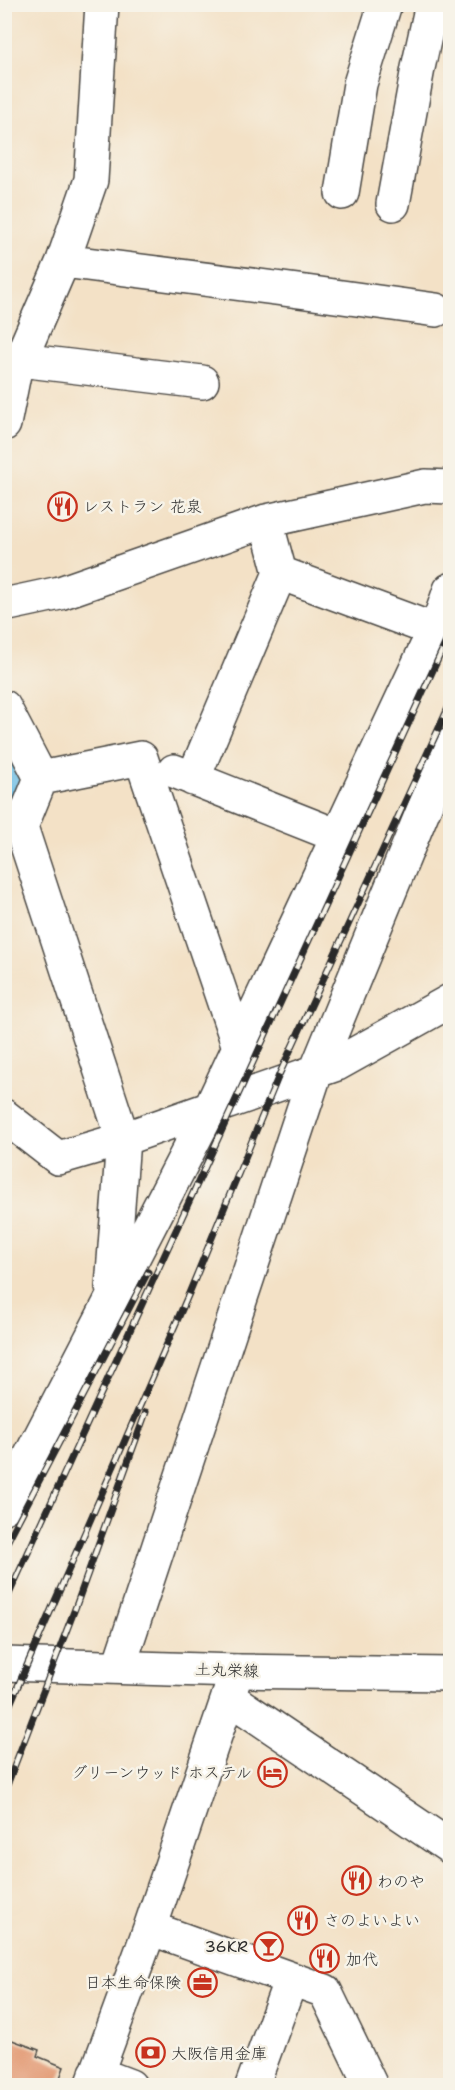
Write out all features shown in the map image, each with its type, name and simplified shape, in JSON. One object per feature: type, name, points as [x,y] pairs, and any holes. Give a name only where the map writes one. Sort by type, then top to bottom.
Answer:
[{"type":"street","points":[[4,424],[13,369],[63,261],[91,180],[102,4]]},
{"type":"street","points":[[336,179],[350,83],[385,4]]},
{"type":"street","points":[[393,204],[432,4]]},
{"type":"street","points":[[63,261],[306,291],[436,310]]},
{"type":"street","points":[[13,369],[159,390],[202,382]]},
{"type":"street","points":[[4,605],[60,593],[266,521],[424,486],[450,487]]},
{"type":"street","points":[[193,779],[280,573],[266,521]]},
{"type":"street","points":[[280,573],[434,630]]},
{"type":"street","points":[[8,1485],[111,1301],[210,1109],[434,630],[450,591]]},
{"type":"street","points":[[4,707],[41,778]]},
{"type":"street","points":[[119,1666],[316,1071],[450,745]]},
{"type":"street","points":[[41,778],[141,758],[338,836]]},
{"type":"street","points":[[141,758],[239,1047]]},
{"type":"street","points":[[41,778],[13,830],[123,1139],[111,1301]]},
{"type":"street","points":[[4,1116],[57,1158],[123,1139],[337,1064],[450,1001]]},
{"type":"street","name":"土丸栄線","points":[[4,1664],[119,1666],[232,1684],[450,1674]]},
{"type":"street","points":[[130,2085],[94,2079],[150,1928],[232,1684],[450,1847]]},
{"type":"street","points":[[150,1928],[325,1991],[371,2085]]},
{"type":"street","points":[[252,2085],[291,1979]]},
{"type":"building","points":[[4,2037],[39,2050],[37,2056],[64,2067],[57,2086],[4,2086]]},
{"type":"waterway","points":[[4,759],[13,779]]},
{"type":"railway","points":[[4,1605],[450,633]]},
{"type":"railway","points":[[4,1718],[190,1291],[279,1075],[450,704]]},
{"type":"railway","points":[[4,1548],[148,1272]]},
{"type":"railway","points":[[4,1793],[76,1606],[146,1412]]},
{"type":"place","name":"レストラン 花泉","points":[[62,506]]},
{"type":"place","name":"グリーンウッド ホステル","points":[[273,1772]]},
{"type":"place","name":"わのや","points":[[356,1881]]},
{"type":"place","name":"さのよいよい","points":[[303,1920]]},
{"type":"place","name":"36KR","points":[[269,1946]]},
{"type":"place","name":"加代","points":[[325,1959]]},
{"type":"place","name":"日本生命保険","points":[[202,1982]]},
{"type":"place","name":"大阪信用金庫","points":[[150,2053]]}]
